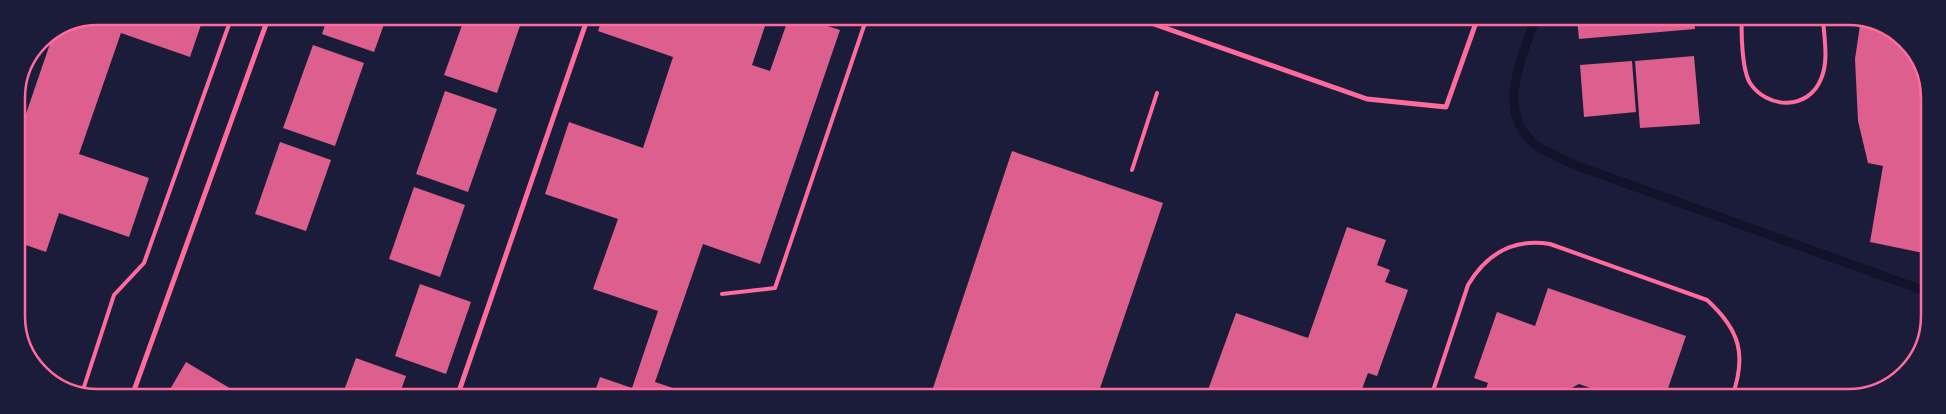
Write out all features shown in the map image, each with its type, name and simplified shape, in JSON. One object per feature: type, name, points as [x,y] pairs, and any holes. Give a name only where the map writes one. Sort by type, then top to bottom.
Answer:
[{"type":"street","points":[[135,389],[266,25]]},
{"type":"street","points":[[459,389],[585,25]]},
{"type":"street","points":[[1157,25],[1367,99],[1446,107],[1475,25]]},
{"type":"lane","points":[[84,388],[114,295],[144,263],[229,25]]},
{"type":"lane","points":[[722,294],[775,288],[864,25]]},
{"type":"lane","points":[[1742,25],[1745,66],[1749,81],[1759,94],[1772,102],[1787,104],[1802,100],[1815,90],[1822,79],[1825,65],[1823,25]]},
{"type":"lane","points":[[1132,170],[1156,93]]},
{"type":"lane","points":[[1434,389],[1468,284],[1478,268],[1492,255],[1516,244],[1539,242],[1595,259],[1707,300],[1724,315],[1736,334],[1740,353],[1739,377],[1735,389]]},
{"type":"building","points":[[201,25],[190,57],[121,33],[79,154],[149,178],[129,237],[59,213],[46,252],[25,245],[25,117],[50,42],[57,37],[84,26]]},
{"type":"building","points":[[325,25],[384,25],[374,52],[322,34]]},
{"type":"building","points":[[462,25],[520,25],[497,93],[444,75]]},
{"type":"building","points":[[600,25],[765,25],[752,65],[770,71],[786,25],[824,25],[840,30],[760,264],[703,244],[655,382],[673,389],[596,389],[600,377],[632,388],[658,311],[593,289],[618,219],[545,194],[569,122],[643,148],[673,57],[598,31]]},
{"type":"building","points":[[1578,25],[1695,25],[1695,29],[1579,39]]},
{"type":"building","points":[[1860,26],[1862,26],[1885,35],[1900,46],[1911,61],[1917,74],[1921,98],[1921,253],[1870,242],[1883,166],[1868,163],[1858,121],[1855,59]]},
{"type":"building","points":[[313,45],[364,63],[335,146],[283,128]]},
{"type":"building","points":[[1694,56],[1700,124],[1640,128],[1635,61]]},
{"type":"building","points":[[1632,61],[1636,112],[1584,117],[1580,65]]},
{"type":"building","points":[[445,91],[497,109],[468,192],[416,174]]},
{"type":"building","points":[[280,142],[331,160],[306,231],[255,214]]},
{"type":"building","points":[[1012,151],[1163,203],[1100,389],[933,389]]},
{"type":"building","points":[[414,187],[465,205],[440,277],[389,259]]},
{"type":"building","points":[[1347,227],[1386,240],[1377,265],[1390,270],[1385,282],[1408,290],[1377,376],[1368,373],[1362,389],[1208,389],[1236,313],[1308,338]]},
{"type":"building","points":[[420,284],[471,302],[446,374],[395,356]]},
{"type":"building","points":[[1548,288],[1686,336],[1668,389],[1593,389],[1579,384],[1570,389],[1486,389],[1488,383],[1474,378],[1497,312],[1535,326]]},
{"type":"building","points":[[356,358],[406,376],[401,389],[345,389]]},
{"type":"building","points":[[186,362],[231,389],[170,389]]},
{"type":"waterway","points":[[1533,25],[1516,77],[1514,108],[1518,122],[1526,135],[1536,145],[1575,165],[1921,289]]}]
